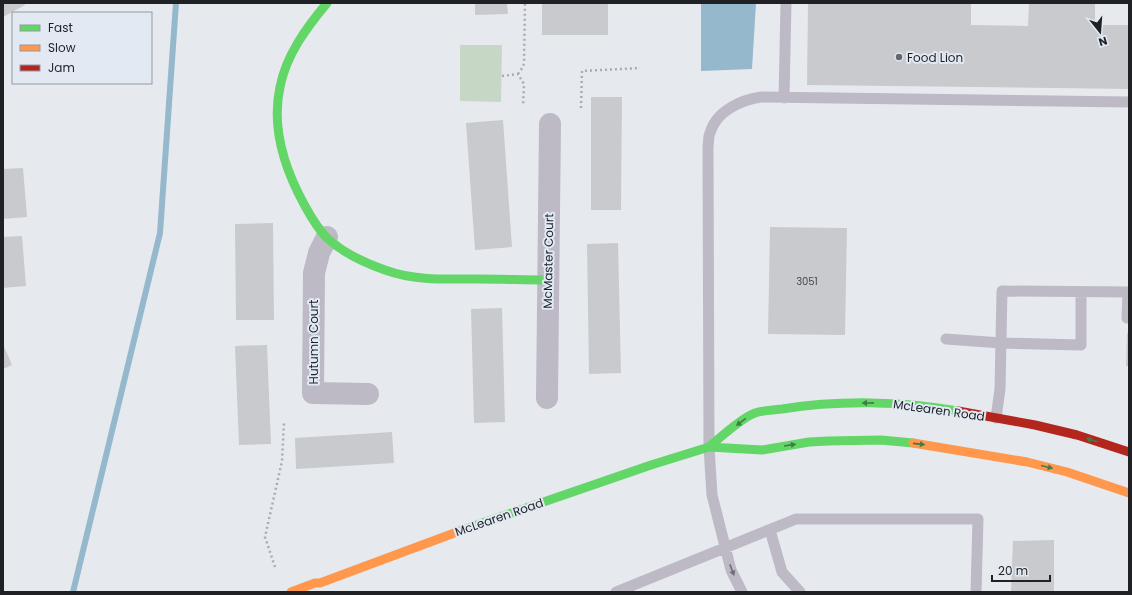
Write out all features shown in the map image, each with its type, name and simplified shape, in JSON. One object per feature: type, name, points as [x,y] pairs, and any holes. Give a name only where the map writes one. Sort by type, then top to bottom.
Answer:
[{"type":"main road","points":[[327,3],[310,22],[292,55],[280,87],[277,111],[283,155],[291,178],[309,214],[326,237],[348,253],[374,266],[398,274],[423,278],[548,280]]},
{"type":"main road","name":"McLearen Road","points":[[709,447],[743,420],[755,413],[805,405],[882,403],[929,406],[1035,425],[1129,452]]},
{"type":"main road","name":"McLearen Road","points":[[291,592],[318,587],[320,583],[467,528],[651,464],[709,447],[762,450],[809,442],[881,440],[924,444],[1027,462],[1067,472],[1129,493]]},
{"type":"street","name":"McMaster Court","points":[[547,398],[550,124]]},
{"type":"street","name":"Hutumn Court","points":[[326,237],[319,253],[314,273],[313,393],[368,394]]},
{"type":"lane","points":[[784,98],[786,3]]},
{"type":"lane","points":[[742,592],[731,570],[712,495],[709,447],[710,133],[723,113],[737,104],[749,99],[761,97],[1129,102]]},
{"type":"lane","points":[[996,418],[1000,389],[1002,291],[1129,292],[1127,318],[1129,318]]},
{"type":"lane","points":[[946,338],[1001,343],[1082,345],[1081,292]]},
{"type":"lane","points":[[616,592],[796,519],[978,519],[976,592]]},
{"type":"lane","points":[[770,530],[782,572],[800,592]]},
{"type":"path","points":[[502,76],[518,74],[523,67],[525,3]]},
{"type":"path","points":[[581,108],[582,71],[640,68]]},
{"type":"path","points":[[518,74],[524,84],[523,106]]},
{"type":"path","points":[[275,567],[265,537],[282,461],[284,422]]},
{"type":"green space","points":[[460,45],[502,45],[501,102],[460,101]]},
{"type":"water","points":[[701,3],[756,3],[752,69],[701,71]]},
{"type":"building","points":[[3,3],[24,3],[25,5],[3,17]]},
{"type":"building","points":[[475,3],[507,3],[508,14],[475,15]]},
{"type":"building","points":[[542,3],[608,3],[608,35],[542,35]]},
{"type":"building","points":[[808,3],[971,3],[971,25],[1028,26],[1029,3],[1095,3],[1095,25],[1129,25],[1129,89],[807,85]]},
{"type":"building","points":[[591,97],[622,97],[621,210],[591,210]]},
{"type":"building","points":[[503,120],[512,247],[475,250],[466,123]]},
{"type":"building","points":[[23,168],[27,217],[3,219],[3,169]]},
{"type":"building","points":[[273,223],[274,320],[236,320],[235,224]]},
{"type":"building","points":[[770,227],[847,228],[845,335],[768,334]]},
{"type":"building","points":[[22,236],[26,286],[3,288],[3,237]]},
{"type":"building","points":[[618,243],[621,373],[589,374],[587,244]]},
{"type":"building","points":[[502,308],[505,422],[474,423],[471,309]]},
{"type":"building","points":[[1127,333],[1129,333],[1129,366],[1126,366]]},
{"type":"building","points":[[3,344],[12,365],[3,369]]},
{"type":"building","points":[[267,345],[271,444],[239,445],[235,346]]},
{"type":"building","points":[[392,432],[394,463],[296,469],[295,438]]},
{"type":"building","points":[[1054,540],[1054,592],[1011,592],[1013,541]]},
{"type":"waterway","points":[[73,592],[160,233],[176,3]]},
{"type":"traffic: fast","points":[[327,3],[298,42],[287,64],[280,87],[277,118],[282,148],[291,178],[315,223],[321,231],[333,243],[354,257],[396,274],[419,278],[443,279],[548,280]]},
{"type":"traffic: fast","points":[[709,447],[749,415],[765,411],[803,406],[848,403],[915,405],[958,411]]},
{"type":"traffic: fast","points":[[465,529],[651,465],[709,447],[762,450],[809,442],[828,441],[881,440],[913,443]]},
{"type":"traffic: slow","points":[[913,443],[1027,462],[1067,472],[1129,493]]},
{"type":"traffic: slow","points":[[291,592],[315,583],[320,583],[465,529]]},
{"type":"traffic: jam","points":[[958,411],[1035,425],[1077,435],[1129,452]]},
{"type":"place","name":"Food Lion","points":[[899,57]]}]
